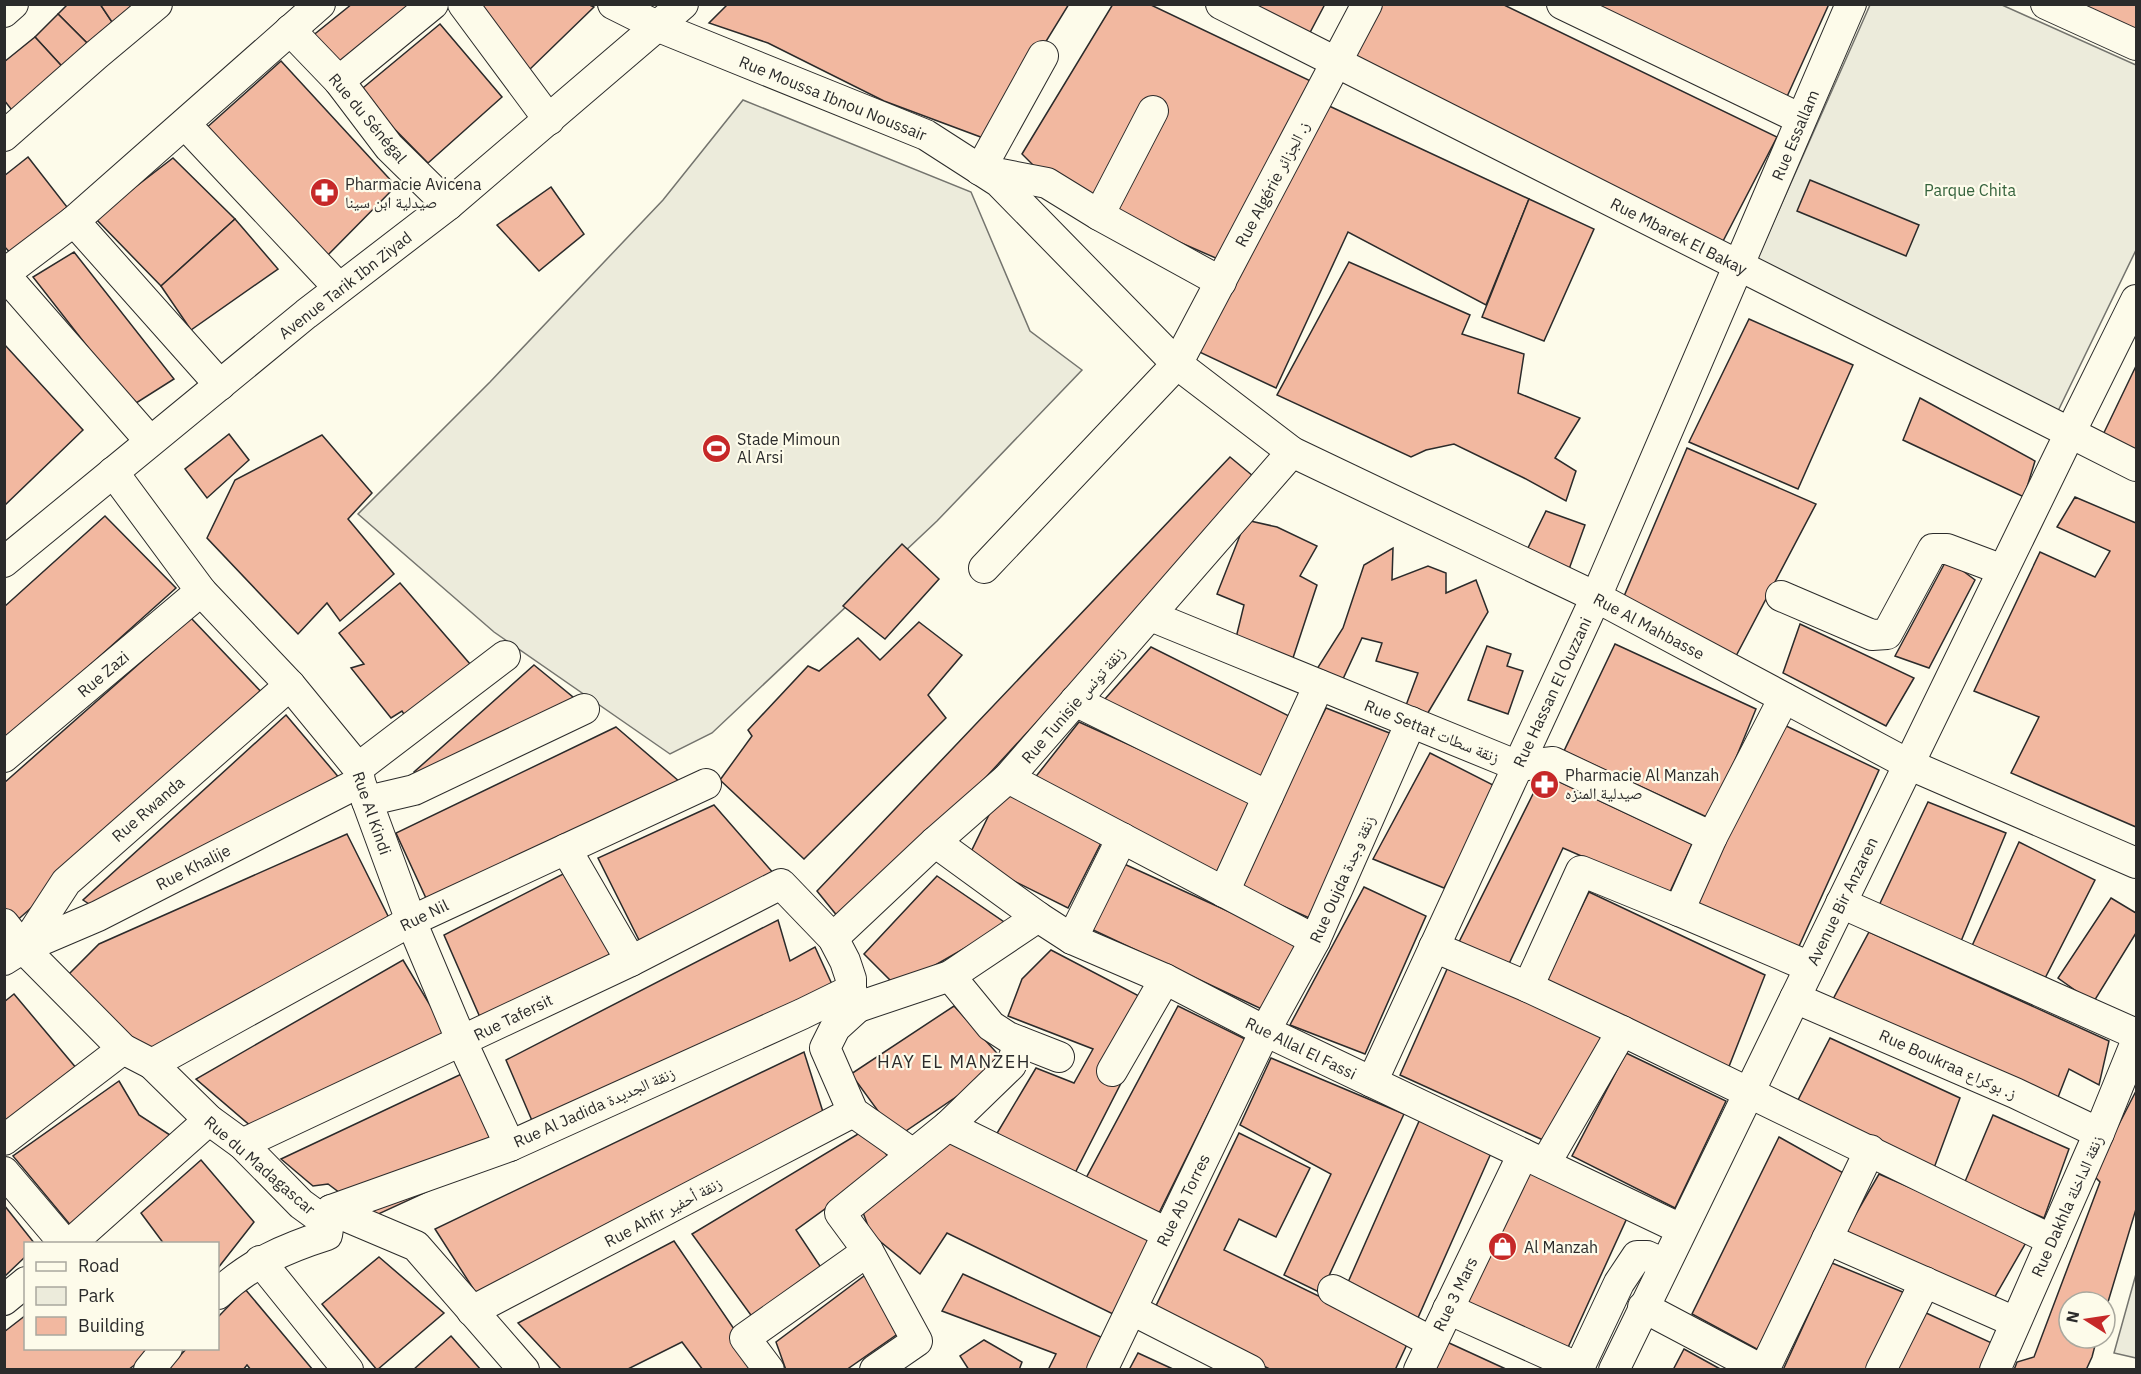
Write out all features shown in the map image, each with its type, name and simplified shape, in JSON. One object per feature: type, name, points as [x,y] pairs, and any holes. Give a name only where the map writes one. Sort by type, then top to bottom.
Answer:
[{"type":"street","points":[[4,12],[13,4]]},
{"type":"street","points":[[4,136],[157,4]]},
{"type":"street","points":[[339,81],[433,4]]},
{"type":"street","points":[[463,4],[549,120]]},
{"type":"street","name":"Rue Moussa Ibnou Noussair","points":[[613,4],[659,27],[926,135],[999,182],[1177,364]]},
{"type":"street","name":"Avenue Tarik Ibn Ziyad","points":[[4,562],[339,288],[448,205],[659,27],[683,4]]},
{"type":"street","name":"Rue Mbarek El Bakay","points":[[1221,4],[2136,466]]},
{"type":"street","name":"Rue Algérie ز. الجزائر","points":[[984,568],[1177,364],[1367,4]]},
{"type":"street","points":[[1562,4],[1801,119]]},
{"type":"street","name":"Rue Essallam","points":[[1738,266],[1851,4]]},
{"type":"street","points":[[2046,4],[2136,45]]},
{"type":"street","points":[[150,441],[5,274],[74,221],[186,124],[303,14]]},
{"type":"street","name":"Rue du Sénégal","points":[[303,14],[339,81],[389,147],[448,205]]},
{"type":"street","points":[[1043,56],[980,170],[1047,183],[1099,215],[1221,282]]},
{"type":"street","points":[[1099,215],[1153,111]]},
{"type":"street","points":[[186,124],[339,288]]},
{"type":"street","points":[[74,221],[220,385]]},
{"type":"street","name":"Rue Hassan El Ouzzani","points":[[1372,1082],[1596,597],[1738,266]]},
{"type":"street","name":"Avenue Bir Anzaren","points":[[1614,1370],[2136,300]]},
{"type":"street","name":"Rue Al Mahbasse","points":[[1177,364],[1292,452],[1596,597],[1908,764],[2136,863]]},
{"type":"street","name":"Rue Tunisie زنقة تونس","points":[[833,938],[935,842],[1008,778],[1292,452]]},
{"type":"street","name":"Rue Al Kindi","points":[[113,472],[201,591],[290,685],[362,784],[411,921],[462,1042],[510,1146]]},
{"type":"street","points":[[1781,596],[1872,635],[1887,634],[1934,549],[1947,549],[2003,570]]},
{"type":"street","name":"Rue Zazi","points":[[4,757],[201,591]]},
{"type":"street","name":"Rue Settat زنقة سطات","points":[[1151,616],[1518,766],[1553,762],[1712,837]]},
{"type":"street","points":[[362,784],[504,656]]},
{"type":"street","name":"Rue Rwanda","points":[[14,954],[66,882],[290,685]]},
{"type":"street","points":[[1224,892],[1319,685]]},
{"type":"street","points":[[1678,911],[1712,837],[1784,698]]},
{"type":"street","points":[[1076,702],[1268,796]]},
{"type":"street","points":[[362,784],[414,790],[584,710]]},
{"type":"street","name":"Rue Oujda زنقة وجدة","points":[[1265,1031],[1315,940],[1411,722]]},
{"type":"street","points":[[1008,778],[1315,940]]},
{"type":"street","name":"Rue Khalije","points":[[14,954],[98,916],[362,784]]},
{"type":"street","name":"Rue Nil","points":[[152,1064],[411,921],[706,784]]},
{"type":"street","points":[[1072,939],[1122,838]]},
{"type":"street","name":"Rue Allal El Fassi","points":[[935,842],[1072,939],[1165,979],[1265,1031],[1682,1229]]},
{"type":"street","points":[[566,849],[632,960]]},
{"type":"street","points":[[1528,987],[1581,871],[1809,968]]},
{"type":"street","name":"Rue Tafersit","points":[[242,1144],[632,960],[781,884],[833,938]]},
{"type":"street","points":[[1841,903],[2136,1035]]},
{"type":"street","points":[[855,998],[950,976],[1038,917]]},
{"type":"street","name":"Rue du Madagascar","points":[[4,924],[14,954],[123,1049],[152,1064],[209,1120],[242,1144],[301,1204],[323,1220],[331,1209],[416,1246],[524,1370]]},
{"type":"street","points":[[833,938],[852,979],[855,998],[825,1048],[853,1112],[913,1154]]},
{"type":"street","points":[[1434,947],[1528,987],[1622,1031],[2052,1240]]},
{"type":"street","points":[[950,976],[991,1026],[1020,1042],[1059,1057]]},
{"type":"street","points":[[1112,1071],[1165,979]]},
{"type":"street","name":"Rue Al Jadida زنقة الجديدة","points":[[331,1209],[510,1146],[802,1014],[855,998]]},
{"type":"street","name":"Rue Boukraa ز. بوكراع","points":[[1795,998],[2015,1093],[2099,1133]]},
{"type":"street","name":"Rue Ab Torres","points":[[1102,1370],[1265,1031]]},
{"type":"street","name":"Rue 3 Mars","points":[[1419,1370],[1448,1309],[1534,1159],[1622,1031]]},
{"type":"street","points":[[875,1370],[917,1341],[868,1251],[840,1213],[948,1126],[1011,1065],[1020,1042]]},
{"type":"street","name":"Rue Dakhla زنقة الداخلة","points":[[1995,1370],[2099,1133],[2136,1042]]},
{"type":"street","points":[[4,1140],[123,1049]]},
{"type":"street","name":"Rue Ahfir زنقة أحفير","points":[[472,1311],[853,1112]]},
{"type":"street","points":[[72,1242],[209,1120]]},
{"type":"street","points":[[948,1126],[1167,1233]]},
{"type":"street","points":[[1643,1307],[1763,1370],[1870,1150]]},
{"type":"street","points":[[4,1172],[63,1242]]},
{"type":"street","points":[[219,1293],[260,1261],[291,1246],[327,1235],[331,1209]]},
{"type":"street","points":[[1827,1239],[2015,1323]]},
{"type":"street","points":[[769,1370],[745,1338],[868,1251]]},
{"type":"street","points":[[1448,1309],[1578,1369],[1619,1283],[1637,1256],[1647,1256],[1665,1263]]},
{"type":"street","points":[[260,1261],[348,1370]]},
{"type":"street","points":[[1881,1370],[1925,1282]]},
{"type":"street","points":[[4,1300],[24,1284]]},
{"type":"street","points":[[1333,1290],[1432,1342]]},
{"type":"street","points":[[1132,1310],[1250,1370]]},
{"type":"street","points":[[148,1370],[165,1350]]},
{"type":"green space","name":"Parque Chita","points":[[1870,5],[2002,5],[2136,65],[2136,250],[2058,411],[1750,275]]},
{"type":"green space","name":"Stade Mimoun Al Arsi","points":[[743,100],[971,192],[1030,331],[1082,370],[937,521],[712,733],[670,754],[494,632],[358,514],[490,382],[663,200]]},
{"type":"green space","points":[[2136,1274],[2136,1358],[2114,1353],[2117,1350],[2117,1342]]},
{"type":"building","points":[[68,4],[100,4],[118,31],[97,53],[58,14]]},
{"type":"building","points":[[100,4],[150,4],[118,31]]},
{"type":"building","points":[[352,4],[434,4],[349,73],[311,37]]},
{"type":"building","points":[[472,4],[587,4],[594,7],[526,73]]},
{"type":"building","points":[[728,4],[1069,4],[986,139],[884,101],[768,43],[709,23]]},
{"type":"building","points":[[1113,4],[1149,4],[1319,85],[1218,259],[1115,214],[1136,164],[1168,110],[1151,99],[1094,207],[1058,190],[1022,154]]},
{"type":"building","points":[[1229,4],[1325,4],[1305,42]]},
{"type":"building","points":[[1378,4],[1502,4],[1777,137],[1721,245],[1348,64]]},
{"type":"building","points":[[1578,4],[1829,4],[1785,101]]},
{"type":"building","points":[[2074,4],[2136,4],[2136,33]]},
{"type":"building","points":[[58,14],[97,53],[69,74],[35,37]]},
{"type":"building","points":[[440,24],[502,97],[428,163],[358,92]]},
{"type":"building","points":[[35,37],[69,74],[18,118],[4,100],[4,62]]},
{"type":"building","points":[[281,61],[396,186],[321,262],[204,130]]},
{"type":"building","points":[[1327,105],[1529,199],[1486,305],[1348,232],[1276,388],[1193,349]]},
{"type":"building","points":[[28,157],[74,216],[13,256],[4,246],[4,176]]},
{"type":"building","points":[[173,158],[235,219],[161,286],[95,218]]},
{"type":"building","points":[[1810,180],[1919,225],[1906,256],[1797,211]]},
{"type":"building","points":[[551,187],[584,234],[539,271],[497,225]]},
{"type":"building","points":[[1529,199],[1594,229],[1544,341],[1482,317]]},
{"type":"building","points":[[235,219],[278,269],[191,330],[161,286]]},
{"type":"building","points":[[74,252],[174,379],[133,405],[33,277]]},
{"type":"building","points":[[1349,262],[1470,315],[1462,334],[1524,354],[1518,393],[1580,418],[1555,458],[1576,471],[1566,501],[1454,444],[1426,450],[1411,457],[1277,395]]},
{"type":"building","points":[[1749,319],[1853,365],[1798,489],[1689,442]]},
{"type":"building","points":[[4,344],[83,430],[4,506]]},
{"type":"building","points":[[2136,366],[2136,458],[2099,443]]},
{"type":"building","points":[[1920,398],[2035,461],[2024,497],[1903,440]]},
{"type":"building","points":[[229,434],[249,460],[207,498],[185,469]]},
{"type":"building","points":[[322,435],[372,493],[348,519],[394,574],[340,621],[327,603],[298,634],[207,538],[235,480]]},
{"type":"building","points":[[1687,448],[1816,504],[1736,656],[1622,601]]},
{"type":"building","points":[[1230,457],[1259,481],[847,928],[817,891]]},
{"type":"building","points":[[2075,497],[2136,523],[2136,827],[2011,773],[2039,717],[1974,691],[2040,552],[2095,577],[2110,551],[2057,527]]},
{"type":"building","points":[[1546,511],[1585,525],[1568,572],[1526,552]]},
{"type":"building","points":[[105,516],[176,588],[4,742],[4,607]]},
{"type":"building","points":[[1246,520],[1277,527],[1317,546],[1300,576],[1317,585],[1290,667],[1234,646],[1244,605],[1217,594]]},
{"type":"building","points":[[902,544],[939,579],[885,639],[843,606]]},
{"type":"building","points":[[1393,548],[1392,580],[1428,566],[1446,573],[1446,593],[1476,580],[1488,612],[1426,716],[1405,708],[1418,673],[1376,661],[1382,643],[1362,638],[1342,681],[1315,672],[1343,628],[1364,565]]},
{"type":"building","points":[[1947,559],[1975,580],[1929,668],[1895,656]]},
{"type":"building","points":[[400,583],[483,679],[418,736],[402,711],[391,718],[351,668],[364,664],[339,633]]},
{"type":"building","points":[[191,618],[267,698],[13,924],[4,913],[4,783]]},
{"type":"building","points":[[919,622],[962,655],[928,695],[946,718],[804,859],[720,780],[752,736],[748,730],[808,666],[819,671],[858,638],[880,660]]},
{"type":"building","points":[[1800,624],[1914,678],[1886,726],[1783,673]]},
{"type":"building","points":[[1615,644],[1756,709],[1711,819],[1564,751]]},
{"type":"building","points":[[1487,646],[1511,654],[1507,666],[1523,671],[1508,714],[1468,700]]},
{"type":"building","points":[[1151,647],[1289,716],[1260,782],[1097,708]]},
{"type":"building","points":[[534,665],[579,702],[422,791],[414,772]]},
{"type":"building","points":[[1326,708],[1392,734],[1316,921],[1238,886]]},
{"type":"building","points":[[286,715],[341,780],[98,910],[83,900]]},
{"type":"building","points":[[1079,722],[1251,800],[1219,876],[1030,784]]},
{"type":"building","points":[[1782,724],[1879,770],[1795,955],[1693,911]]},
{"type":"building","points":[[616,727],[680,782],[431,909],[396,833]]},
{"type":"building","points":[[1430,753],[1497,787],[1444,888],[1373,859]]},
{"type":"building","points":[[1543,774],[1692,844],[1669,894],[1563,848],[1507,968],[1458,944]]},
{"type":"building","points":[[1004,784],[1105,835],[1068,908],[968,858]]},
{"type":"building","points":[[1928,802],[2006,833],[1959,946],[1874,916]]},
{"type":"building","points":[[714,805],[775,875],[645,952],[598,858]]},
{"type":"building","points":[[347,834],[395,930],[148,1058],[65,978],[99,944]]},
{"type":"building","points":[[2019,842],[2095,880],[2039,990],[1967,957]]},
{"type":"building","points":[[1122,863],[1298,943],[1268,1012],[1091,929]]},
{"type":"building","points":[[569,871],[616,958],[486,1031],[444,935]]},
{"type":"building","points":[[937,876],[1007,924],[897,987],[864,954]]},
{"type":"building","points":[[1364,887],[1426,916],[1365,1054],[1290,1025]]},
{"type":"building","points":[[1589,892],[1765,975],[1728,1069],[1541,991]]},
{"type":"building","points":[[2111,898],[2136,913],[2136,933],[2093,1003],[2058,978]]},
{"type":"building","points":[[778,920],[790,961],[815,947],[836,993],[542,1144],[506,1060]]},
{"type":"building","points":[[1869,932],[2109,1041],[2099,1085],[2069,1069],[2055,1105],[1831,1003]]},
{"type":"building","points":[[1051,950],[1160,1007],[1074,1175],[993,1140],[1036,1068],[1074,1083],[1093,1049],[1008,1016],[1022,979]]},
{"type":"building","points":[[403,960],[458,1052],[260,1134],[196,1079]]},
{"type":"building","points":[[1448,967],[1609,1039],[1554,1145],[1400,1075]]},
{"type":"building","points":[[14,994],[77,1069],[4,1132],[4,1002]]},
{"type":"building","points":[[954,1006],[1006,1063],[897,1137],[851,1074]]},
{"type":"building","points":[[1178,1006],[1245,1039],[1158,1215],[1085,1180]]},
{"type":"building","points":[[1830,1038],[1960,1098],[1934,1168],[1796,1104]]},
{"type":"building","points":[[804,1052],[823,1112],[476,1293],[435,1229]]},
{"type":"building","points":[[1626,1053],[1726,1101],[1675,1208],[1572,1156]]},
{"type":"building","points":[[1271,1058],[1404,1114],[1321,1293],[1284,1275],[1331,1174],[1240,1125]]},
{"type":"building","points":[[470,1070],[511,1153],[372,1217],[328,1184],[313,1186],[281,1159]]},
{"type":"building","points":[[119,1081],[139,1115],[173,1137],[77,1233],[13,1156]]},
{"type":"building","points":[[2136,1091],[2136,1209],[2112,1290],[2059,1290],[2100,1182],[2093,1175]]},
{"type":"building","points":[[1424,1110],[1496,1142],[1417,1320],[1345,1289]]},
{"type":"building","points":[[1993,1115],[2069,1149],[2044,1218],[1964,1184]]},
{"type":"building","points":[[868,1128],[891,1161],[796,1230],[822,1269],[753,1318],[692,1234]]},
{"type":"building","points":[[1239,1133],[1310,1168],[1276,1237],[1239,1219],[1224,1250],[1409,1340],[1395,1370],[1272,1370],[1153,1312]]},
{"type":"building","points":[[1779,1137],[1847,1175],[1766,1354],[1692,1314]]},
{"type":"building","points":[[952,1141],[1149,1240],[1115,1315],[947,1233],[920,1274],[871,1234],[861,1207]]},
{"type":"building","points":[[201,1160],[254,1222],[219,1267],[219,1242],[163,1242],[141,1213]]},
{"type":"building","points":[[1529,1160],[1632,1207],[1565,1354],[1461,1306]]},
{"type":"building","points":[[1879,1174],[2028,1239],[1989,1307],[1842,1238]]},
{"type":"building","points":[[4,1205],[33,1242],[24,1242],[24,1258],[4,1277]]},
{"type":"building","points":[[674,1241],[762,1370],[703,1370],[682,1342],[626,1370],[562,1370],[518,1323]]},
{"type":"building","points":[[379,1257],[444,1313],[377,1370],[322,1304]]},
{"type":"building","points":[[1832,1263],[1905,1293],[1870,1370],[1783,1370]]},
{"type":"building","points":[[872,1270],[899,1333],[846,1370],[786,1370],[776,1342]]},
{"type":"building","points":[[963,1274],[1105,1339],[1092,1370],[1048,1370],[1056,1354],[942,1311]]},
{"type":"building","points":[[245,1289],[313,1370],[251,1370],[247,1365],[243,1370],[167,1370],[185,1350],[219,1350],[219,1316]]},
{"type":"building","points":[[2057,1296],[2057,1350],[2094,1350],[2092,1357],[2086,1370],[2014,1370],[2017,1362],[2034,1357]]},
{"type":"building","points":[[1924,1312],[1994,1344],[1982,1370],[1897,1370]]},
{"type":"building","points":[[24,1317],[24,1350],[150,1350],[128,1370],[4,1370],[4,1332]]},
{"type":"building","points":[[451,1336],[481,1370],[413,1370]]},
{"type":"building","points":[[984,1340],[1022,1362],[1019,1370],[969,1370],[960,1356]]},
{"type":"building","points":[[1447,1342],[1508,1370],[1435,1370]]},
{"type":"building","points":[[1684,1349],[1722,1370],[1673,1370]]},
{"type":"building","points":[[1138,1353],[1175,1370],[1129,1370]]},
{"type":"place","name":"Pharmacie Avicena صيدلية ابن سينا","points":[[324,193]]},
{"type":"place","name":"Stade Mimoun Al Arsi","points":[[716,448]]},
{"type":"place","name":"Pharmacie Al Manzah صيدلية المنزه","points":[[1544,784]]},
{"type":"place","name":"Al Manzah","points":[[1503,1247]]},
{"type":"district","name":"HAY EL MANZEH","points":[[954,1061]]}]
